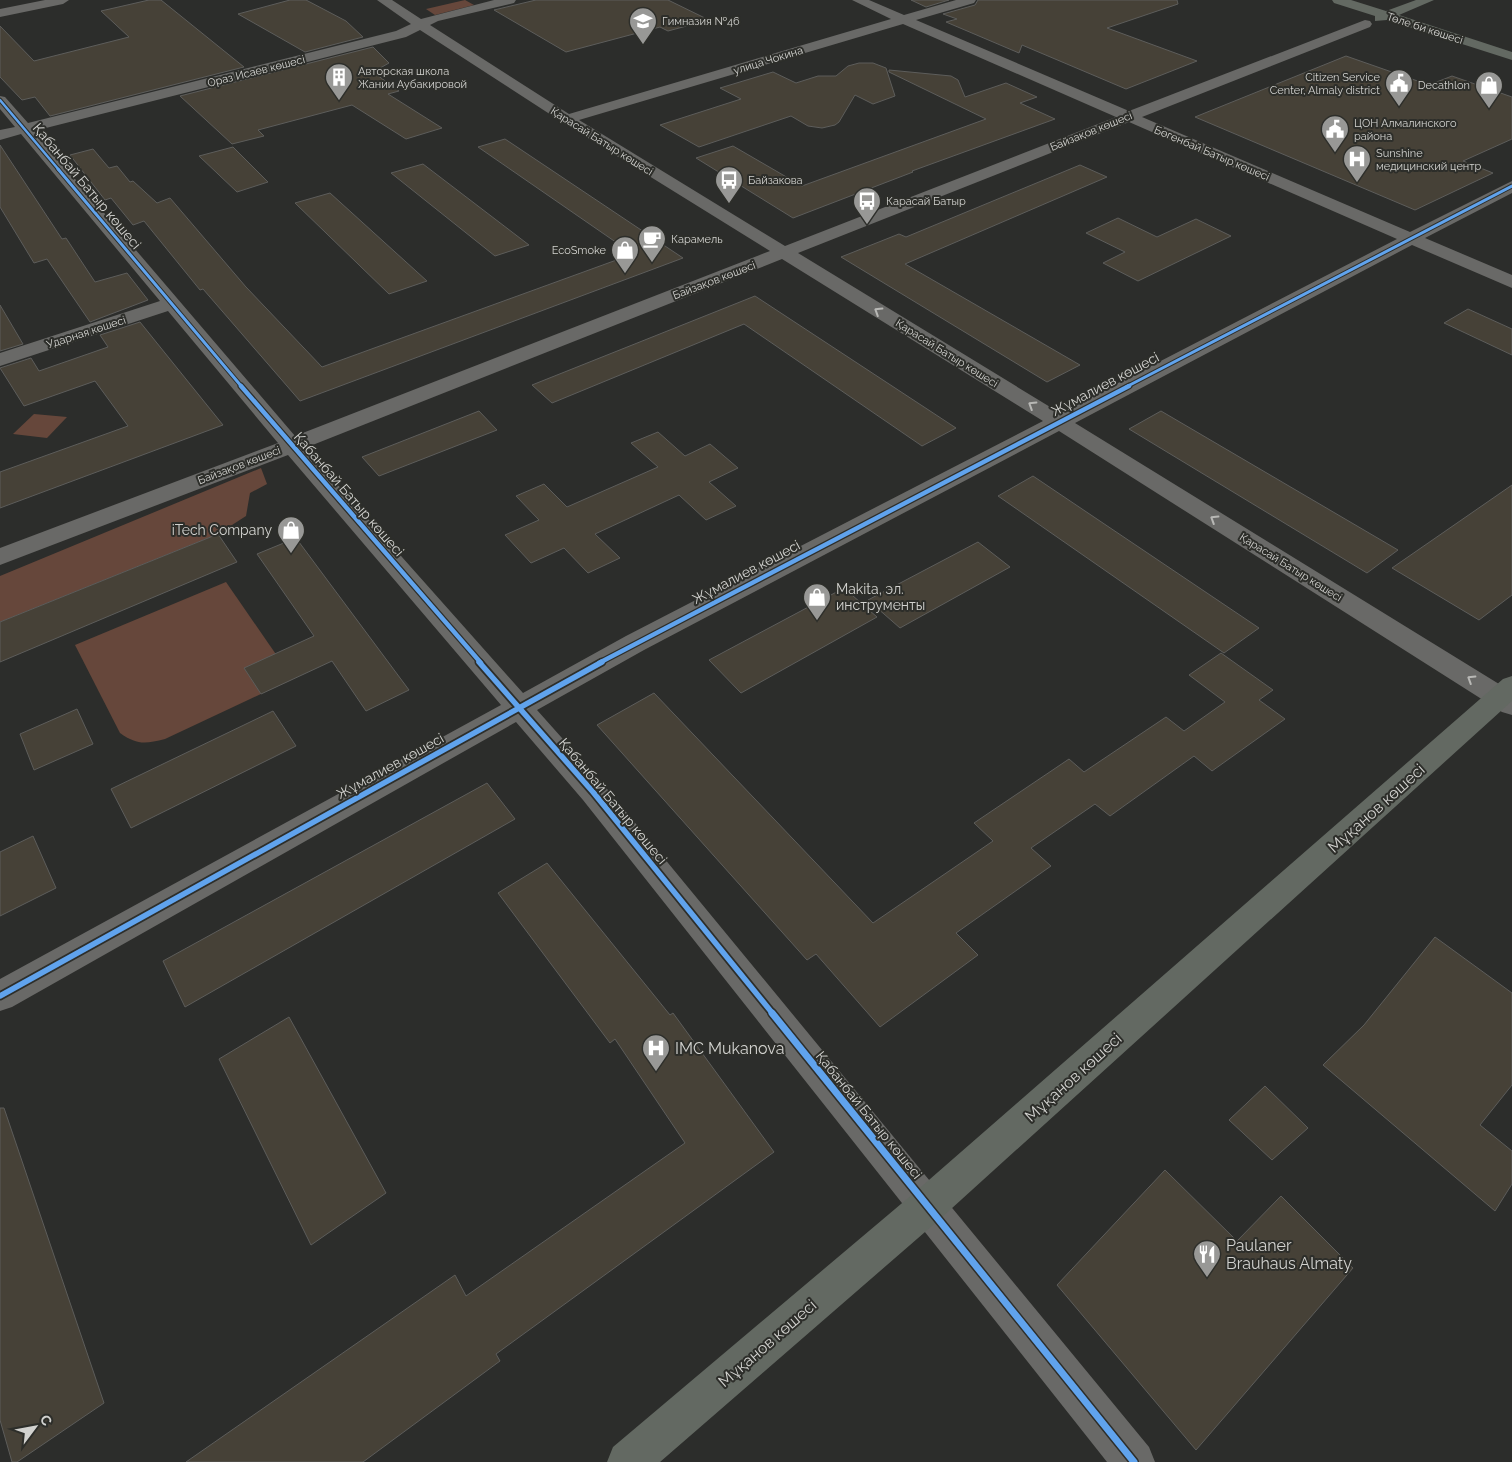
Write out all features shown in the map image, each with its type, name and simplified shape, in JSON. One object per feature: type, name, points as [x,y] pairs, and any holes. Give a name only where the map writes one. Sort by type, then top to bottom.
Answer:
[{"type":"main road","name":"Төле би көшесі","points":[[1338,0],[1512,56]]},
{"type":"main road","name":"Байзақов көшесі","points":[[1365,24],[1428,0]]},
{"type":"main road","name":"Мұқанов көшесі","points":[[628,1462],[927,1206],[1472,723],[1508,696]]},
{"type":"street","points":[[0,13],[63,0]]},
{"type":"street","name":"Қарасай Батыр көшесі","points":[[383,0],[566,119],[1508,696]]},
{"type":"street","name":"Ораз Исаев көшесі","points":[[0,134],[401,34],[434,18],[510,0]]},
{"type":"street","name":"Бөгенбай Батыр көшесі","points":[[858,0],[1512,282]]},
{"type":"street","name":"улица Чокина","points":[[566,119],[970,0]]},
{"type":"street","name":"Байзақов көшесі","points":[[0,557],[291,446],[1365,24]]},
{"type":"street","name":"Қабанбай Батыр көшесі","points":[[0,100],[291,446],[612,815],[1134,1462]]},
{"type":"street","name":"Жұмалиев көшесі","points":[[0,996],[635,643],[1512,186]]},
{"type":"street","name":"Ударная көшесі","points":[[0,360],[171,304]]},
{"type":"shaded area","points":[[465,0],[474,5],[435,15],[426,9]]},
{"type":"shaded area","points":[[34,414],[67,417],[47,438],[13,434]]},
{"type":"shaded area","points":[[261,468],[267,484],[250,493],[246,516],[218,534],[0,622],[0,576]]},
{"type":"shaded area","points":[[226,582],[293,679],[165,739],[141,742],[131,740],[120,733],[75,645]]},
{"type":"building","points":[[149,0],[161,0],[244,67],[50,116],[35,97],[22,100],[0,77],[0,26],[34,61],[129,37],[101,11]]},
{"type":"building","points":[[290,0],[306,0],[346,21],[363,37],[305,52],[238,14]]},
{"type":"building","points":[[536,0],[668,0],[709,20],[668,31],[660,27],[566,52],[494,10]]},
{"type":"building","points":[[911,0],[949,0],[926,7]]},
{"type":"building","points":[[978,0],[1177,0],[1178,4],[1107,28],[1197,61],[1126,89],[1022,45],[1019,53],[946,22],[957,19],[943,14],[975,5]]},
{"type":"building","points":[[373,47],[389,63],[373,72],[399,91],[388,94],[442,128],[406,139],[352,105],[258,130],[264,136],[232,144],[180,96]]},
{"type":"building","points":[[1346,56],[1429,85],[1452,76],[1512,97],[1512,139],[1463,161],[1493,173],[1415,210],[1195,117]]},
{"type":"building","points":[[859,63],[873,63],[886,68],[895,96],[873,104],[855,95],[839,122],[835,125],[822,128],[808,126],[791,116],[699,147],[660,125],[741,99],[720,88],[773,72],[796,83],[818,76],[836,76],[848,66]]},
{"type":"building","points":[[889,70],[951,76],[958,80],[965,97],[1006,83],[1037,97],[1020,103],[1055,119],[912,171],[793,218],[696,158],[733,146],[802,186],[986,119],[889,72]]},
{"type":"building","points":[[505,139],[683,258],[300,401],[203,289],[200,290],[144,221],[133,225],[111,198],[105,200],[70,155],[93,149],[109,168],[117,166],[130,182],[133,181],[157,203],[170,198],[246,287],[322,367],[633,254],[478,147]]},
{"type":"building","points":[[0,145],[62,239],[66,238],[95,282],[127,273],[148,300],[90,322],[47,259],[34,263],[0,207]]},
{"type":"building","points":[[233,147],[268,182],[237,192],[199,156]]},
{"type":"building","points":[[423,164],[529,245],[495,256],[391,173]]},
{"type":"building","points":[[1080,165],[1107,177],[905,264],[1080,365],[1047,382],[841,257],[899,234],[906,237]]},
{"type":"building","points":[[330,193],[427,281],[389,294],[295,203]]},
{"type":"building","points":[[1118,218],[1157,237],[1196,219],[1231,236],[1138,281],[1103,263],[1125,252],[1086,233]]},
{"type":"building","points":[[755,296],[956,428],[922,446],[744,324],[552,403],[532,385]]},
{"type":"building","points":[[0,305],[23,344],[0,351]]},
{"type":"building","points":[[1468,309],[1512,329],[1512,355],[1444,323]]},
{"type":"building","points":[[140,322],[223,425],[0,508],[0,472],[128,426],[95,381],[24,406],[0,368],[31,358],[39,371],[108,347],[100,335]]},
{"type":"building","points":[[479,411],[497,430],[379,476],[362,457]]},
{"type":"building","points":[[1161,411],[1398,550],[1367,573],[1129,429]]},
{"type":"building","points":[[658,432],[685,456],[710,444],[738,468],[709,482],[736,506],[706,520],[679,495],[595,534],[620,558],[588,573],[564,548],[531,563],[505,535],[539,520],[516,496],[544,484],[567,507],[658,467],[631,443]]},
{"type":"building","points":[[1033,476],[1259,628],[1224,653],[998,496]]},
{"type":"building","points":[[1512,485],[1512,595],[1479,620],[1392,568]]},
{"type":"building","points":[[218,534],[237,562],[0,662],[0,622]]},
{"type":"building","points":[[296,538],[409,690],[366,711],[332,661],[261,694],[244,668],[314,636],[257,554]]},
{"type":"building","points":[[978,542],[1010,567],[900,628],[868,600]]},
{"type":"building","points":[[844,588],[877,617],[741,693],[709,660]]},
{"type":"building","points":[[1221,653],[1273,690],[1259,700],[1285,719],[1212,771],[1194,756],[1110,816],[1095,804],[1031,848],[1051,866],[956,933],[978,955],[880,1027],[816,954],[807,960],[597,725],[654,693],[873,923],[993,841],[974,823],[1069,759],[1084,772],[1166,717],[1184,731],[1225,702],[1189,675]]},
{"type":"building","points":[[77,709],[93,744],[34,770],[20,734]]},
{"type":"building","points":[[273,711],[296,746],[131,828],[111,789]]},
{"type":"building","points":[[487,783],[515,819],[185,1007],[163,961]]},
{"type":"building","points":[[33,836],[56,888],[0,916],[0,852]]},
{"type":"building","points":[[547,863],[670,1015],[673,1013],[774,1152],[496,1354],[500,1361],[363,1462],[186,1462],[455,1275],[466,1296],[685,1143],[615,1039],[610,1043],[498,893]]},
{"type":"building","points":[[1435,937],[1512,993],[1512,1085],[1480,1125],[1512,1151],[1512,1184],[1495,1211],[1323,1065],[1364,1025]]},
{"type":"building","points":[[289,1017],[386,1193],[311,1245],[219,1059]]},
{"type":"building","points":[[1265,1086],[1308,1128],[1272,1160],[1229,1120]]},
{"type":"building","points":[[0,1108],[4,1108],[104,1403],[17,1462],[12,1462],[0,1420]]},
{"type":"building","points":[[1165,1170],[1237,1241],[1281,1196],[1353,1268],[1196,1450],[1057,1285]]},
{"type":"cycle path","points":[[0,100],[291,445],[593,792],[1134,1462]]},
{"type":"cycle path","points":[[0,996],[635,643],[1512,186]]},
{"type":"place","name":"Гимназия №46","points":[[643,45]]},
{"type":"place","name":"Авторская школа Жании Аубакировой","points":[[339,101]]},
{"type":"place","name":"Citizen Service Center, Almaly district","points":[[1399,107]]},
{"type":"place","name":"Decathlon","points":[[1489,109]]},
{"type":"place","name":"ЦОН Алмалинского района","points":[[1335,153]]},
{"type":"place","name":"Sunshine медицинский центр","points":[[1357,183]]},
{"type":"place","name":"Байзакова","points":[[729,204]]},
{"type":"place","name":"Карасай Батыр","points":[[867,225]]},
{"type":"place","name":"Карамель","points":[[652,263]]},
{"type":"place","name":"EcoSmoke","points":[[625,274]]},
{"type":"place","name":"iTech Company","points":[[291,554]]},
{"type":"place","name":"Makita, эл. инструменты","points":[[817,621]]},
{"type":"place","name":"IMC Mukanova","points":[[656,1072]]},
{"type":"place","name":"Paulaner Brauhaus Almaty","points":[[1207,1278]]}]
